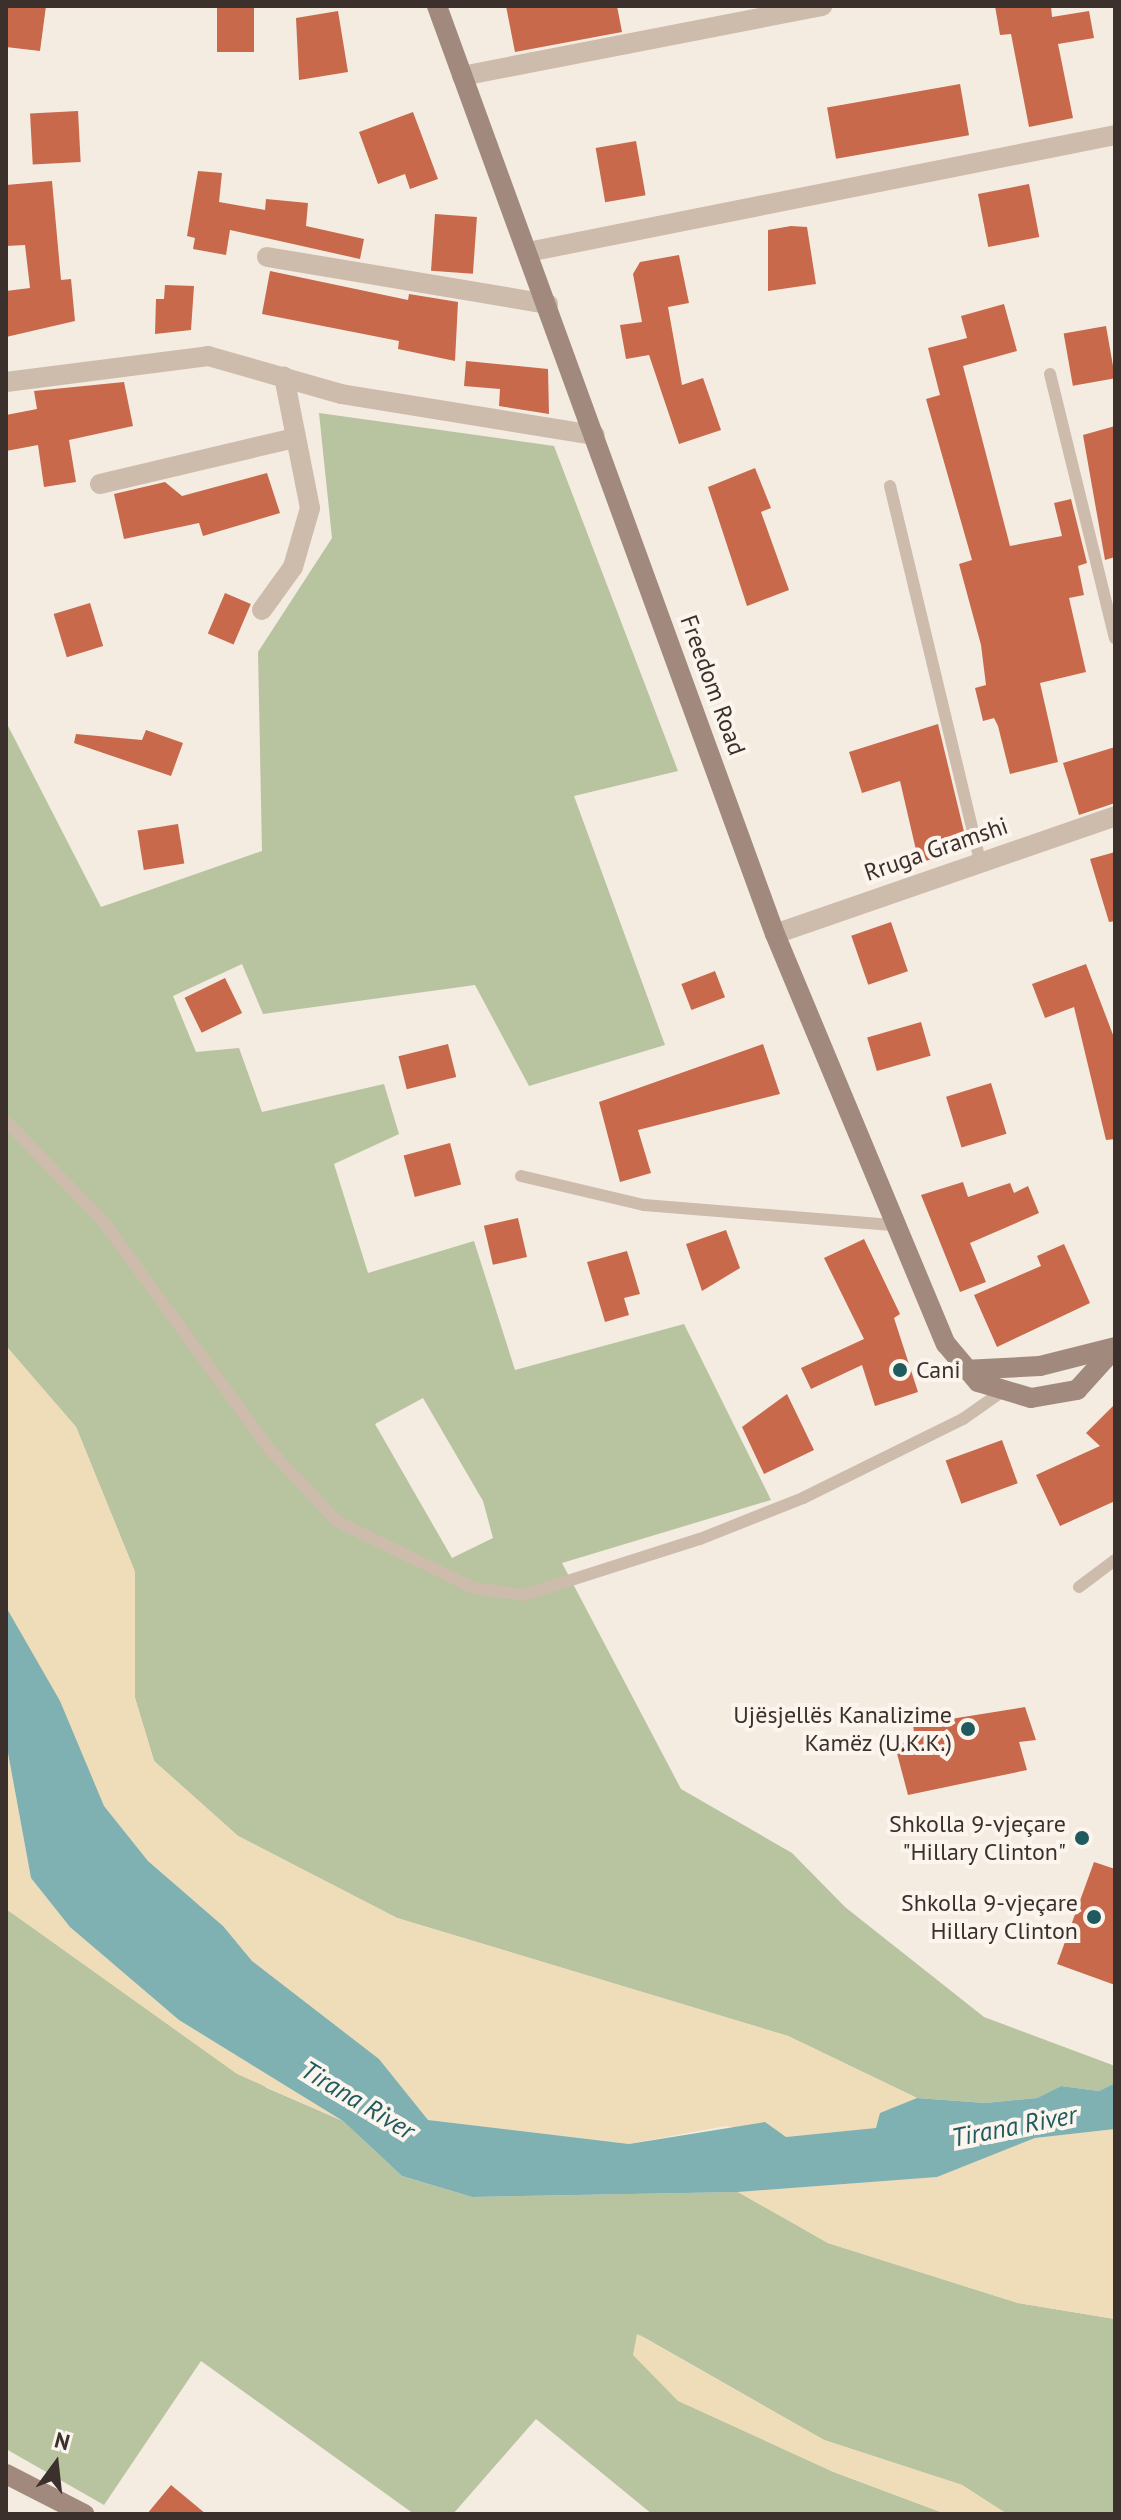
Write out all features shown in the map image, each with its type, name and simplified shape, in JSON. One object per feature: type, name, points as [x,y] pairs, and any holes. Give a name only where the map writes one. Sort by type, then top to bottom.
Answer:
[{"type":"main road","name":"Freedom Road","points":[[437,6],[775,934],[895,1225],[964,1370]]},
{"type":"main road","points":[[964,1370],[1000,1393],[1046,1398],[1077,1390],[1115,1348]]},
{"type":"main road","points":[[964,1370],[1027,1368],[1115,1348]]},
{"type":"main road","points":[[6,2474],[84,2514]]},
{"type":"street","points":[[462,76],[822,6]]},
{"type":"street","points":[[528,252],[1115,135]]},
{"type":"street","points":[[267,257],[548,304]]},
{"type":"street","points":[[6,382],[208,356],[341,394],[595,435]]},
{"type":"street","points":[[262,610],[293,567],[310,508],[284,377]]},
{"type":"street","points":[[100,484],[294,438]]},
{"type":"street","name":"Rruga Gramshi","points":[[775,934],[980,860],[1115,816]]},
{"type":"lane","points":[[1050,374],[1115,638]]},
{"type":"lane","points":[[890,486],[980,860]]},
{"type":"lane","points":[[6,1121],[103,1221],[270,1450],[337,1521],[473,1588],[524,1595],[700,1539],[816,1491],[963,1419],[1000,1393]]},
{"type":"lane","points":[[521,1176],[644,1205],[895,1225]]},
{"type":"lane","points":[[1079,1587],[1115,1560]]},
{"type":"green space","points":[[319,413],[554,446],[678,771],[574,796],[665,1045],[529,1086],[475,985],[263,1014],[242,964],[173,996],[196,1052],[239,1048],[262,1112],[384,1084],[399,1134],[334,1164],[368,1273],[474,1241],[515,1370],[684,1324],[771,1500],[562,1563],[681,1789],[792,1853],[845,1907],[984,2017],[1115,2066],[1115,2083],[1099,2091],[1061,2086],[1037,2098],[985,2103],[917,2098],[788,2036],[397,1918],[238,1836],[154,1761],[135,1698],[135,1572],[76,1427],[6,1346],[6,722],[101,907],[262,851],[258,652],[332,538]],"holes":[[[423,1398],[483,1501],[493,1538],[452,1558],[375,1424]]]},
{"type":"green space","points":[[6,1909],[267,2088],[343,2121],[402,2176],[472,2197],[738,2192],[828,2243],[1018,2303],[1115,2319],[1115,2514],[1007,2514],[962,2485],[824,2440],[638,2334],[831,2471],[946,2514],[652,2514],[536,2419],[453,2514],[414,2514],[201,2361],[104,2505],[6,2449]]},
{"type":"sand","points":[[6,1346],[76,1427],[135,1572],[135,1698],[154,1761],[238,1836],[397,1918],[788,2036],[917,2098],[881,2113],[876,2128],[786,2137],[726,2126],[629,2144],[428,2120],[379,2059],[252,1961],[223,1926],[148,1861],[104,1806],[6,1607]]},
{"type":"sand","points":[[6,1742],[31,1878],[70,1927],[179,2020],[343,2121],[237,2074],[6,1909]]},
{"type":"sand","points":[[1115,2129],[1115,2319],[1018,2303],[828,2243],[738,2192],[937,2177],[1035,2138]]},
{"type":"sand","points":[[637,2334],[824,2440],[962,2485],[1007,2514],[946,2514],[831,2471],[678,2401],[633,2355]]},
{"type":"water","name":"Tirana River","points":[[6,1607],[60,1701],[104,1806],[148,1861],[223,1926],[252,1961],[379,2059],[428,2120],[629,2144],[765,2122],[786,2137],[876,2128],[880,2113],[917,2098],[985,2103],[1037,2098],[1061,2086],[1099,2091],[1115,2083],[1115,2129],[1035,2138],[937,2177],[738,2192],[472,2197],[402,2176],[343,2121],[179,2020],[70,1927],[31,1878],[6,1742]]},
{"type":"building","points":[[6,6],[46,6],[40,51],[6,47]]},
{"type":"building","points":[[217,6],[254,6],[254,52],[217,52]]},
{"type":"building","points":[[506,6],[617,6],[622,32],[515,52]]},
{"type":"building","points":[[995,6],[1051,6],[1052,17],[1089,11],[1094,38],[1058,44],[1073,118],[1029,127],[1011,34],[1000,35]]},
{"type":"building","points":[[338,11],[348,72],[299,80],[296,18]]},
{"type":"building","points":[[960,84],[969,135],[836,159],[827,107]]},
{"type":"building","points":[[78,111],[81,162],[33,164],[30,114]]},
{"type":"building","points":[[413,112],[438,179],[410,189],[405,174],[378,184],[359,132]]},
{"type":"building","points":[[636,141],[646,195],[605,202],[596,148]]},
{"type":"building","points":[[198,171],[222,173],[219,202],[265,210],[266,199],[308,203],[306,226],[364,239],[360,259],[230,230],[226,255],[193,249],[195,238],[187,236]]},
{"type":"building","points":[[52,181],[61,280],[71,279],[75,321],[6,337],[6,291],[30,288],[25,245],[6,246],[6,185]]},
{"type":"building","points":[[1029,184],[1039,237],[988,247],[978,194]]},
{"type":"building","points":[[435,214],[477,217],[473,274],[431,271]]},
{"type":"building","points":[[807,227],[816,284],[768,291],[768,230]]},
{"type":"building","points":[[679,255],[689,303],[668,307],[682,385],[703,378],[721,430],[679,444],[649,355],[626,359],[620,325],[642,322],[633,274],[640,262]]},
{"type":"building","points":[[270,271],[408,300],[409,294],[458,302],[455,361],[398,349],[399,341],[262,314]]},
{"type":"building","points":[[165,285],[194,286],[191,330],[155,334],[156,299],[164,299]]},
{"type":"building","points":[[1004,304],[1017,351],[963,366],[1010,546],[1062,536],[1054,503],[1071,499],[1087,563],[1078,566],[1084,595],[1069,598],[1086,672],[1040,683],[1058,762],[1010,774],[998,726],[994,718],[983,721],[975,688],[986,685],[981,645],[959,564],[972,560],[926,399],[940,395],[928,348],[967,338],[961,316]]},
{"type":"building","points":[[1106,326],[1115,378],[1073,386],[1064,333]]},
{"type":"building","points":[[466,361],[548,369],[549,414],[499,406],[500,389],[464,386]]},
{"type":"building","points":[[124,382],[133,426],[69,440],[76,482],[44,487],[38,445],[6,451],[6,415],[37,409],[34,391]]},
{"type":"building","points":[[1115,426],[1115,557],[1105,560],[1083,435]]},
{"type":"building","points":[[755,468],[771,508],[761,512],[789,590],[747,606],[708,487]]},
{"type":"building","points":[[267,473],[280,513],[203,536],[199,523],[124,539],[114,494],[165,482],[182,496]]},
{"type":"building","points":[[225,593],[251,604],[234,644],[208,634]]},
{"type":"building","points":[[90,603],[103,646],[67,657],[54,614]]},
{"type":"building","points":[[938,724],[968,848],[919,863],[900,781],[862,793],[849,752]]},
{"type":"building","points":[[146,730],[183,743],[171,776],[74,743],[76,734],[142,740]]},
{"type":"building","points":[[1115,747],[1115,803],[1079,815],[1063,763]]},
{"type":"building","points":[[178,824],[184,864],[144,870],[138,830]]},
{"type":"building","points":[[1115,852],[1115,921],[1109,922],[1090,859]]},
{"type":"building","points":[[891,922],[908,971],[868,985],[851,936]]},
{"type":"building","points":[[1086,964],[1115,1040],[1115,1139],[1106,1140],[1074,1007],[1045,1018],[1032,984]]},
{"type":"building","points":[[715,971],[725,997],[691,1010],[681,984]]},
{"type":"building","points":[[225,978],[242,1013],[202,1033],[185,998]]},
{"type":"building","points":[[921,1022],[931,1056],[877,1071],[867,1037]]},
{"type":"building","points":[[448,1044],[456,1077],[407,1089],[399,1056]]},
{"type":"building","points":[[763,1044],[780,1094],[638,1130],[651,1173],[620,1182],[599,1102]]},
{"type":"building","points":[[991,1083],[1006,1134],[962,1147],[946,1097]]},
{"type":"building","points":[[450,1143],[461,1185],[415,1197],[404,1155]]},
{"type":"building","points":[[963,1182],[968,1197],[1010,1183],[1014,1193],[1028,1186],[1039,1213],[970,1243],[986,1282],[960,1292],[921,1195]]},
{"type":"building","points":[[518,1218],[527,1257],[493,1265],[484,1226]]},
{"type":"building","points":[[726,1230],[740,1268],[702,1291],[686,1244]]},
{"type":"building","points":[[864,1239],[900,1314],[894,1318],[918,1392],[875,1406],[862,1365],[811,1389],[801,1368],[864,1339],[824,1258]]},
{"type":"building","points":[[1064,1244],[1090,1303],[997,1347],[974,1295],[1041,1266],[1037,1256]]},
{"type":"building","points":[[627,1251],[640,1294],[624,1298],[629,1315],[605,1322],[587,1262]]},
{"type":"building","points":[[787,1394],[814,1450],[764,1474],[742,1427]]},
{"type":"building","points":[[1115,1404],[1115,1501],[1060,1526],[1036,1475],[1100,1446],[1086,1433]]},
{"type":"building","points":[[1002,1440],[1018,1483],[961,1504],[946,1461]]},
{"type":"building","points":[[1025,1707],[1036,1740],[1019,1742],[1027,1770],[908,1795],[895,1746],[915,1740],[913,1725]]},
{"type":"building","name":"Shkolla 9-vjeçare Hillary Clinton","points":[[1094,1862],[1115,1869],[1115,1985],[1057,1964]]},
{"type":"building","points":[[171,2485],[206,2514],[147,2514]]},
{"type":"place","name":"Cani","points":[[900,1370]]},
{"type":"place","name":"Ujësjellës Kanalizime Kamëz (U.K.K.)","points":[[968,1729]]},
{"type":"place","name":"Shkolla 9-vjeçare \"Hillary Clinton\"","points":[[1082,1838]]},
{"type":"place","name":"Shkolla 9-vjeçare Hillary Clinton","points":[[1094,1917]]}]
